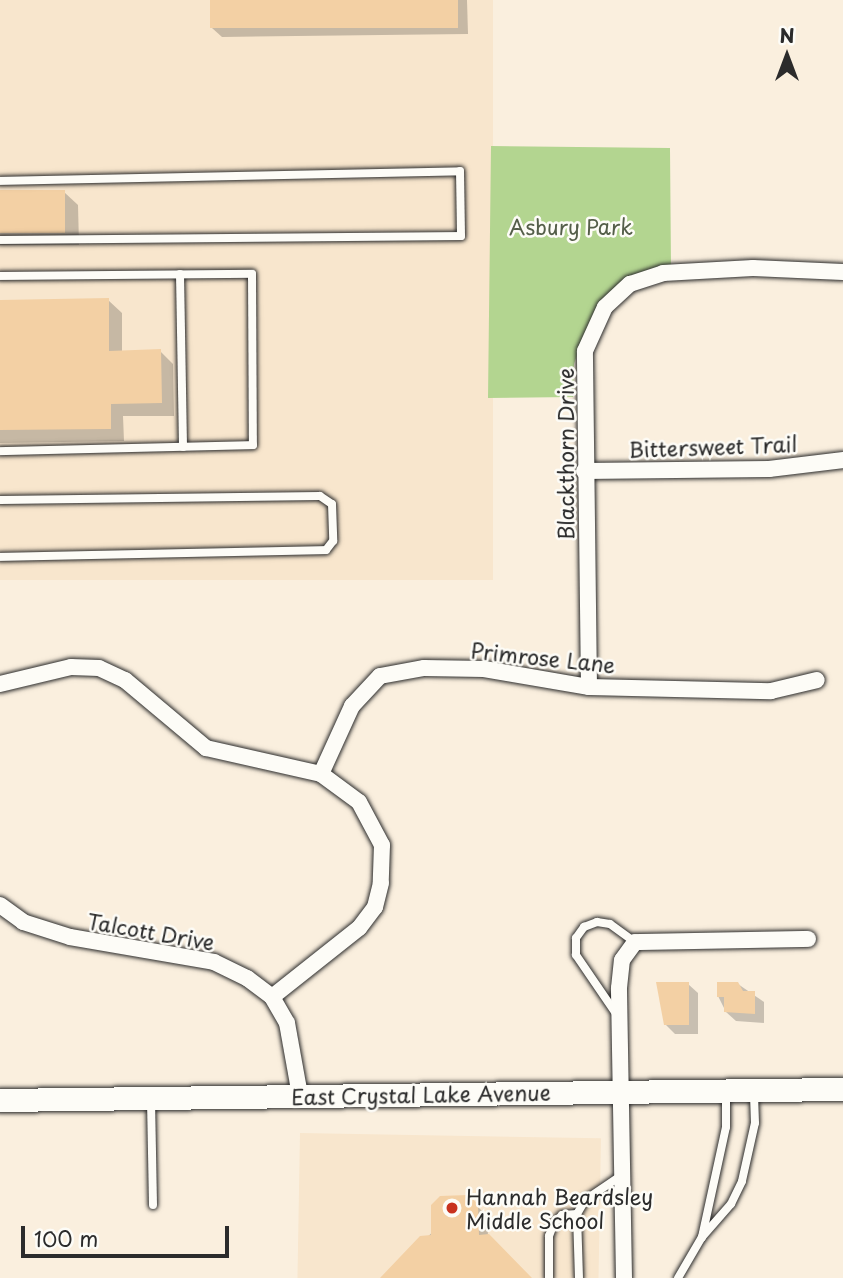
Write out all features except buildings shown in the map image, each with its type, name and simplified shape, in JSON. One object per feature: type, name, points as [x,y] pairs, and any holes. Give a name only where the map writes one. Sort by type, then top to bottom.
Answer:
[{"type":"street","name":"Blackthorn Drive","points":[[589,687],[584,471],[585,351],[605,307],[629,285],[663,273],[708,269],[843,272]]},
{"type":"street","name":"Bittersweet Trail","points":[[584,471],[769,469],[843,460]]},
{"type":"street","points":[[0,684],[71,667],[99,668],[125,680],[206,748],[321,774],[344,787],[377,828],[383,853],[379,897],[359,928],[272,997],[294,1043],[300,1095]]},
{"type":"street","name":"Primrose Lane","points":[[321,774],[352,706],[380,676],[424,668],[484,669],[589,687],[771,691],[817,680]]},
{"type":"street","name":"Talcott Drive","points":[[0,905],[23,922],[70,937],[214,962],[247,978],[272,997]]},
{"type":"street","points":[[624,1278],[619,1019],[622,960],[635,942],[808,939]]},
{"type":"street","name":"East Crystal Lake Avenue","points":[[0,1100],[843,1089]]},
{"type":"lane","points":[[0,181],[460,171],[461,236],[0,240]]},
{"type":"lane","points":[[180,274],[183,447]]},
{"type":"lane","points":[[0,276],[252,274],[253,446],[0,451]]},
{"type":"lane","points":[[0,500],[320,496],[332,504],[333,541],[326,550],[0,557]]},
{"type":"lane","points":[[619,1019],[576,955],[576,938],[584,926],[597,922],[610,924],[635,942]]},
{"type":"lane","points":[[678,1278],[702,1237],[731,1204],[742,1181],[755,1123],[754,1090]]},
{"type":"lane","points":[[702,1237],[726,1127],[726,1091]]},
{"type":"lane","points":[[151,1097],[153,1205]]},
{"type":"lane","points":[[579,1278],[578,1214],[585,1200],[622,1175]]},
{"type":"lane","points":[[550,1278],[549,1236],[554,1223],[562,1215],[578,1214]]},
{"type":"shaded area","points":[[0,0],[493,0],[493,580],[0,580]]},
{"type":"shaded area","name":"Hannah Beardsley Middle School","points":[[300,1133],[601,1138],[599,1278],[297,1278]]},
{"type":"green space","name":"Asbury Park","points":[[491,146],[670,148],[671,266],[627,282],[582,340],[574,364],[573,397],[488,398]]},
{"type":"place","name":"Hannah Beardsley Middle School","points":[[452,1208]]}]
